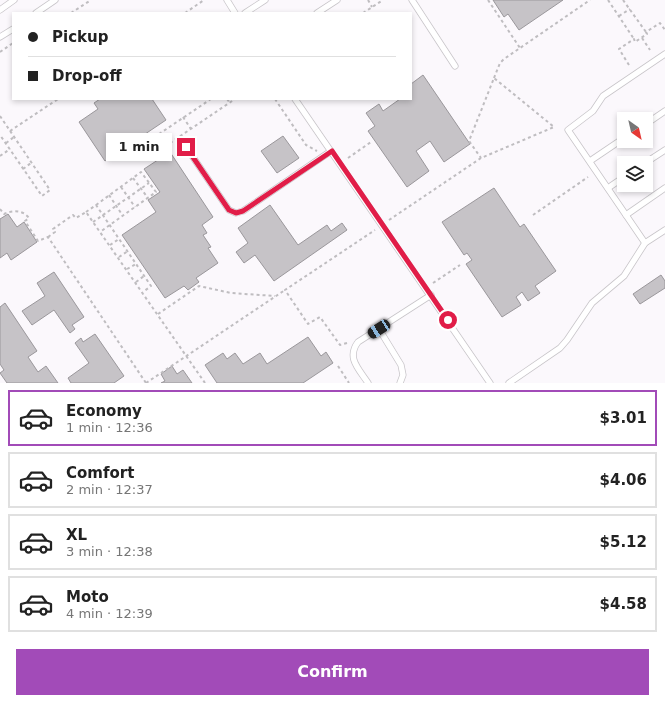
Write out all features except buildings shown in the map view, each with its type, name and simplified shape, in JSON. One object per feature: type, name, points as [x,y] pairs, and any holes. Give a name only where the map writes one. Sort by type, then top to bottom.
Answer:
[{"type":"lane","points":[[0,10],[14,0]]},
{"type":"lane","points":[[37,12],[55,0]]},
{"type":"lane","points":[[226,0],[234,12]]},
{"type":"lane","points":[[247,12],[265,0]]},
{"type":"lane","points":[[318,12],[336,0]]},
{"type":"lane","points":[[412,0],[454,66]]},
{"type":"lane","points":[[0,37],[12,30]]},
{"type":"lane","points":[[646,243],[568,130],[593,110],[603,96],[665,54]]},
{"type":"lane","points":[[296,100],[490,383]]},
{"type":"lane","points":[[653,119],[665,111]]},
{"type":"lane","points":[[590,161],[617,143]]},
{"type":"lane","points":[[186,147],[229,210],[236,213],[243,211],[332,151]]},
{"type":"lane","points":[[653,158],[665,150]]},
{"type":"lane","points":[[608,188],[617,182]]},
{"type":"lane","points":[[626,215],[665,188]]},
{"type":"lane","points":[[509,383],[560,348],[592,303],[630,268],[646,243],[665,230]]},
{"type":"lane","points":[[368,383],[352,359],[353,349],[358,342],[431,295]]},
{"type":"lane","points":[[379,329],[401,365],[403,375],[400,383]]},
{"type":"path","points":[[72,12],[90,0]]},
{"type":"path","points":[[186,12],[204,0]]},
{"type":"path","points":[[368,0],[372,7]]},
{"type":"path","points":[[364,12],[382,0]]},
{"type":"path","points":[[488,0],[520,48]]},
{"type":"path","points":[[481,158],[469,141],[500,63],[590,0]]},
{"type":"path","points":[[608,0],[635,42],[642,38],[647,34],[646,32],[660,22],[665,30]]},
{"type":"path","points":[[623,0],[646,32]]},
{"type":"path","points":[[619,16],[630,9]]},
{"type":"path","points":[[642,38],[650,50]]},
{"type":"path","points":[[629,65],[619,49],[634,39]]},
{"type":"path","points":[[0,52],[12,44]]},
{"type":"path","points":[[48,237],[146,383],[481,158],[554,127],[494,78]]},
{"type":"path","points":[[10,131],[56,100]]},
{"type":"path","points":[[159,134],[209,100]]},
{"type":"path","points":[[170,143],[234,100]]},
{"type":"path","points":[[275,100],[306,145],[320,152],[324,156]]},
{"type":"path","points":[[0,116],[50,190],[42,196],[0,135]]},
{"type":"path","points":[[183,118],[191,129]]},
{"type":"path","points":[[6,143],[14,137]]},
{"type":"path","points":[[348,158],[371,142]]},
{"type":"path","points":[[0,156],[10,149]]},
{"type":"path","points":[[23,169],[31,163]]},
{"type":"path","points":[[0,209],[4,214],[19,211],[28,216],[29,218],[25,221],[38,241],[55,232],[53,229],[73,215],[76,218],[86,212],[142,172],[156,192],[100,232]]},
{"type":"path","points":[[533,215],[588,177]]},
{"type":"path","points":[[133,178],[148,198]]},
{"type":"path","points":[[93,222],[149,183]]},
{"type":"path","points":[[121,187],[135,207]]},
{"type":"path","points":[[109,195],[123,216]]},
{"type":"path","points":[[96,205],[151,286],[143,292]]},
{"type":"path","points":[[86,212],[119,257],[205,383]]},
{"type":"path","points":[[110,245],[119,239]]},
{"type":"path","points":[[119,257],[128,251]]},
{"type":"path","points":[[127,269],[136,264]]},
{"type":"path","points":[[433,283],[460,265]]},
{"type":"path","points":[[136,282],[144,276]]},
{"type":"path","points":[[158,314],[199,286],[231,293],[276,296]]},
{"type":"path","points":[[285,290],[308,324],[320,317],[340,345],[347,344],[353,339]]},
{"type":"path","points":[[338,366],[349,383]]},
{"type":"route","points":[[186,147],[229,210],[236,213],[243,211],[332,151],[448,320]]}]
